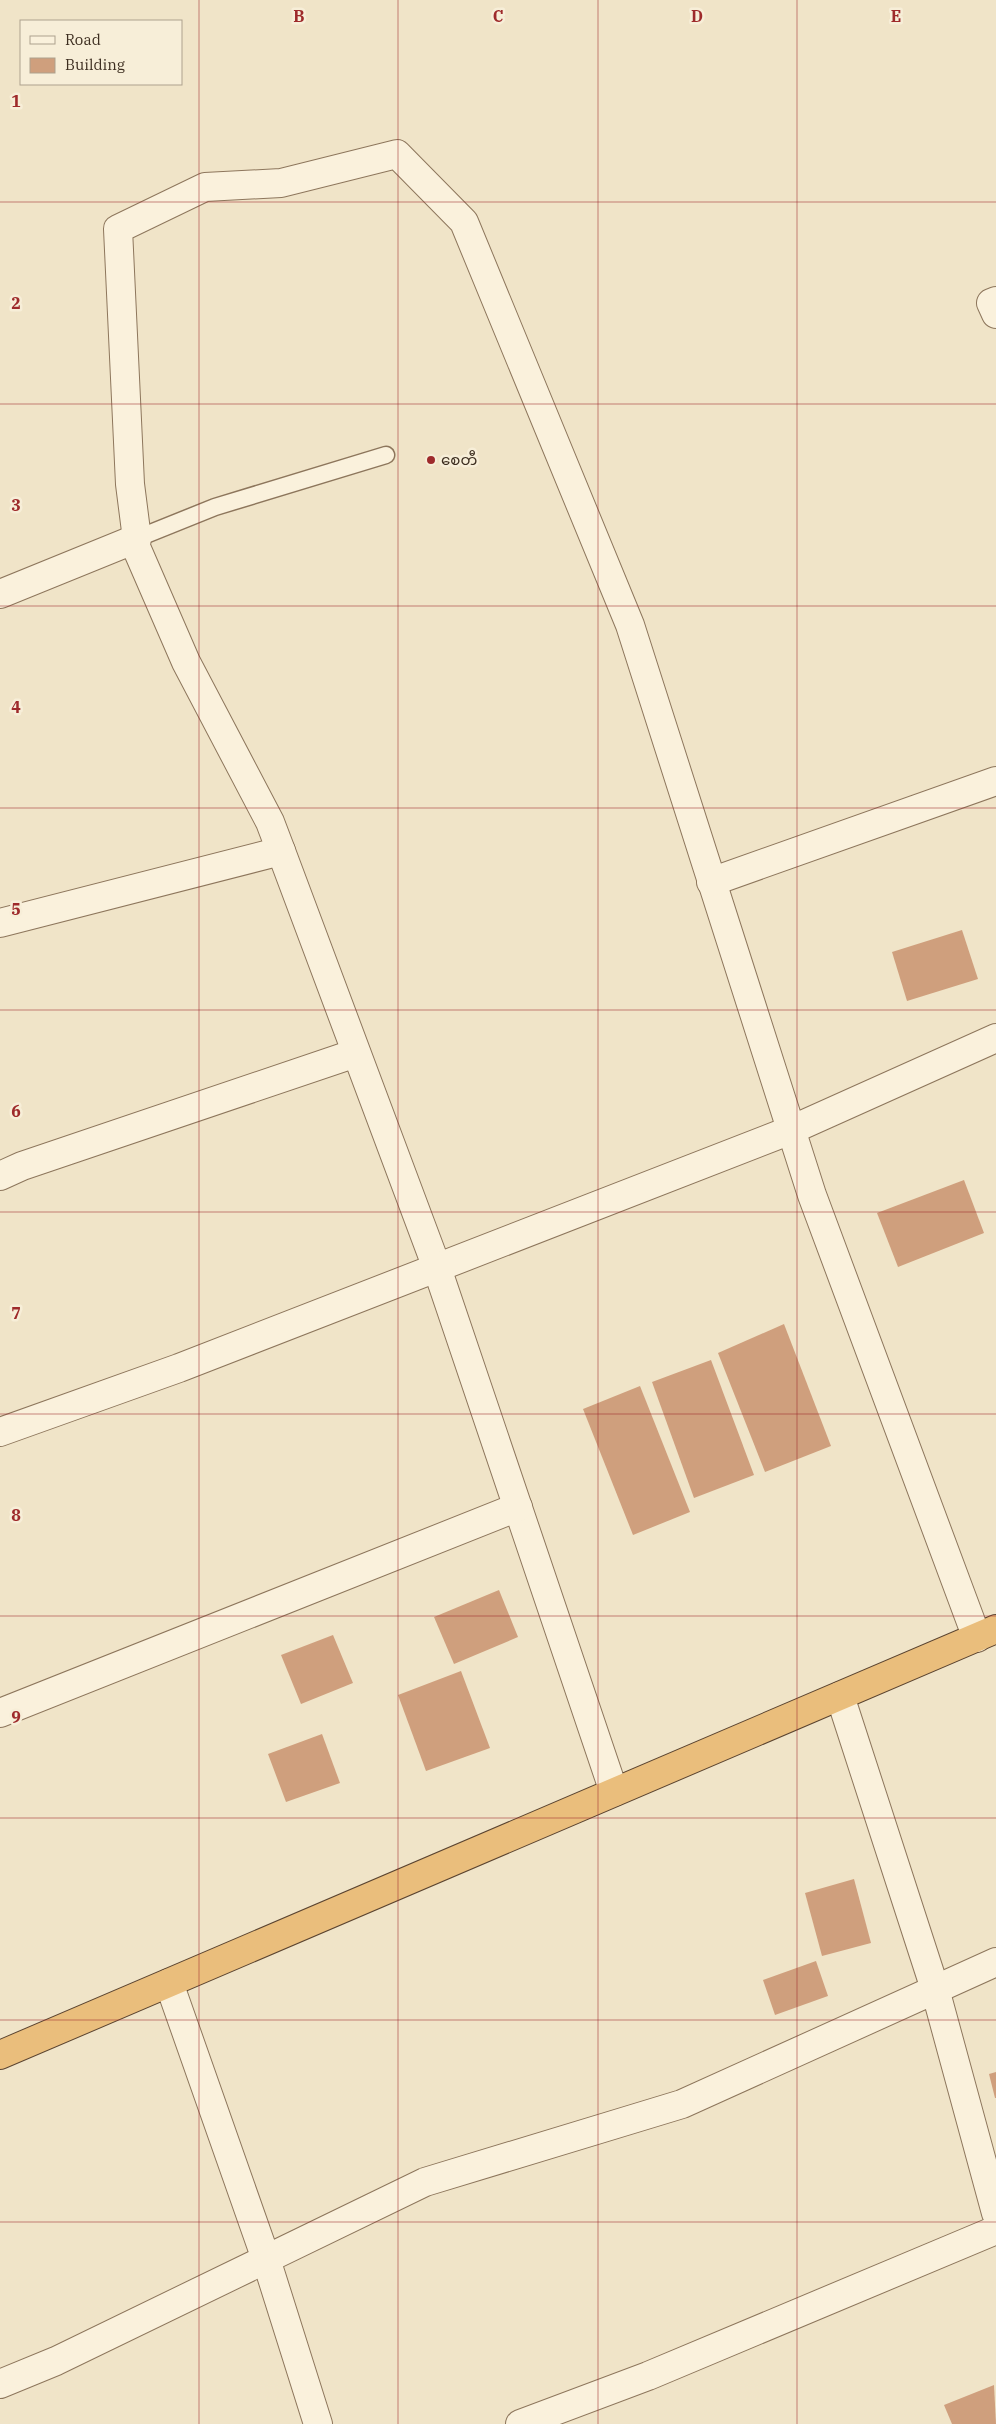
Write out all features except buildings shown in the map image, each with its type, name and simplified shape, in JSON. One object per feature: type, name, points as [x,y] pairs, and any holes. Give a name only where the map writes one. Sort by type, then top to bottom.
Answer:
[{"type":"highway","points":[[0,2056],[986,1634]]},
{"type":"street","points":[[614,1792],[437,1268],[270,822],[186,662],[135,539],[130,484],[118,229],[205,187],[281,182],[397,154],[464,222],[630,625],[812,1195],[986,1634]]},
{"type":"street","points":[[996,301],[991,303],[996,314]]},
{"type":"street","points":[[0,594],[135,539]]},
{"type":"street","points":[[711,882],[996,781]]},
{"type":"street","points":[[0,923],[281,851]]},
{"type":"street","points":[[0,1432],[179,1368],[791,1130],[996,1038]]},
{"type":"street","points":[[0,1176],[22,1166],[356,1053]]},
{"type":"street","points":[[0,1713],[518,1507]]},
{"type":"street","points":[[840,1696],[935,1989],[996,2213]]},
{"type":"street","points":[[0,2384],[56,2361],[425,2182],[682,2104],[996,1962]]},
{"type":"street","points":[[169,1983],[266,2259],[318,2424]]},
{"type":"street","points":[[520,2424],[648,2376],[996,2230]]},
{"type":"lane","points":[[135,539],[215,507],[386,455]]},
{"type":"place","name":"စေတီ","points":[[431,460]]}]
